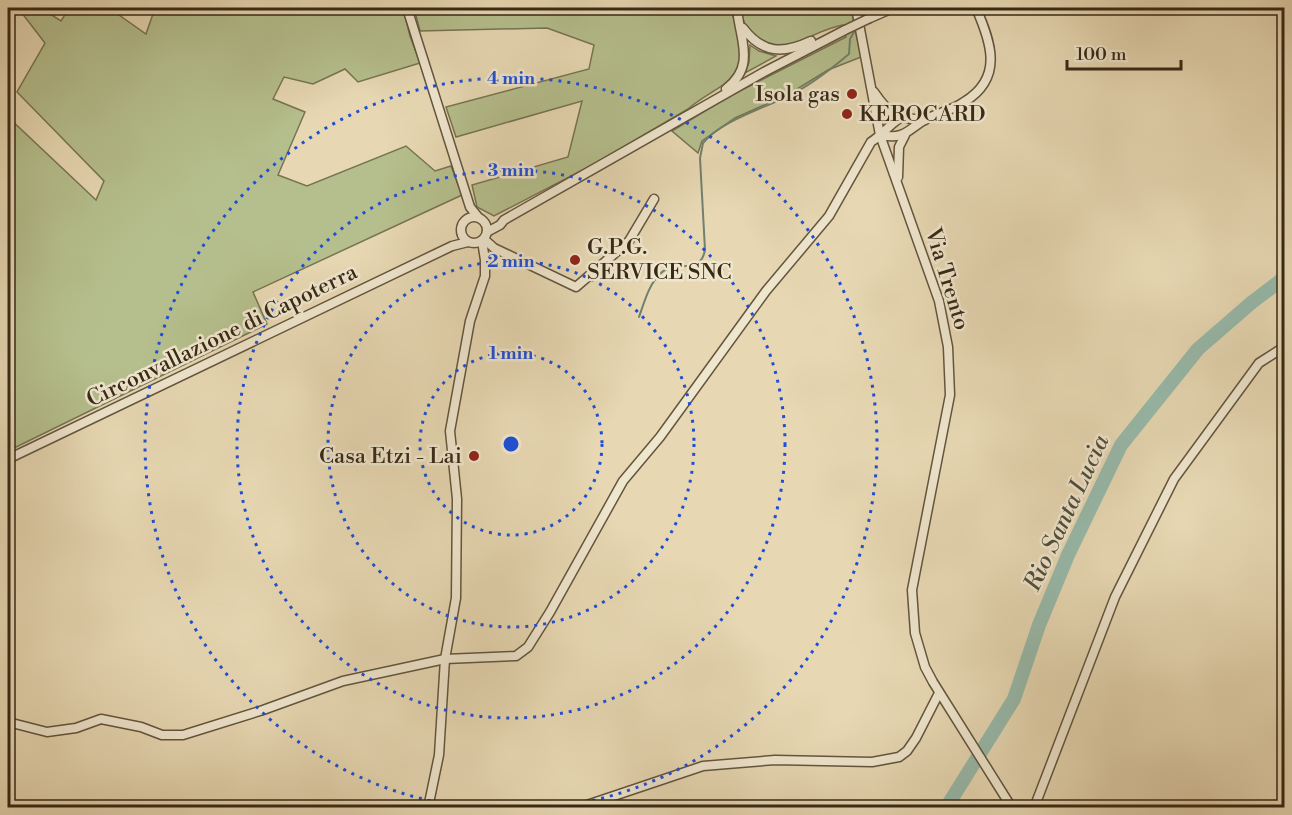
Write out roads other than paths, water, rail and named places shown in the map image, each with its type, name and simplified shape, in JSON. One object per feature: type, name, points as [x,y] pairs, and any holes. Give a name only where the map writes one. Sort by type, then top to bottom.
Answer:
[{"type":"street","points":[[407,8],[470,207],[481,219],[479,240],[485,260],[485,276],[470,321],[450,431],[457,499],[456,598],[446,659],[439,754],[428,807]]},
{"type":"street","points":[[698,109],[707,100],[732,84],[739,75],[745,52],[737,8]]},
{"type":"street","name":"Via Trento","points":[[856,8],[880,135],[939,301],[948,347],[950,395],[912,590],[914,625],[920,654],[939,693],[1011,805]]},
{"type":"street","points":[[479,240],[504,220],[618,157],[698,109],[831,36],[892,8]]},
{"type":"street","points":[[966,8],[982,21]]},
{"type":"street","points":[[880,135],[893,138],[905,135],[926,120],[963,104],[982,86],[988,75],[990,54],[987,34],[976,8]]},
{"type":"street","points":[[740,24],[758,43],[779,50],[793,49],[820,37],[831,36]]},
{"type":"street","points":[[870,86],[880,101],[900,118],[926,120]]},
{"type":"street","points":[[8,722],[47,732],[76,728],[101,719],[129,724],[162,735],[183,735],[263,710],[343,681],[446,659],[516,656],[528,647],[585,552],[623,481],[660,437],[766,291],[829,216],[871,142],[886,127],[900,118]]},
{"type":"street","points":[[898,186],[899,147],[905,135]]},
{"type":"street","points":[[461,232],[576,287],[629,241],[654,199]]},
{"type":"street","points":[[452,246],[461,232],[470,207]]},
{"type":"street","points":[[466,219],[504,220]]},
{"type":"street","name":"Circonvallazione di Capoterra","points":[[8,459],[452,246],[479,240]]},
{"type":"street","points":[[1034,807],[1115,597],[1174,478],[1259,363],[1284,347]]},
{"type":"street","points":[[578,807],[703,766],[775,760],[872,762],[899,757],[907,751],[916,738],[939,693]]},
{"type":"waterway","points":[[865,8],[865,16]]},
{"type":"waterway","points":[[639,317],[656,278],[666,269],[698,263],[705,250],[700,158],[703,143],[720,128],[796,92],[820,77],[849,54],[850,39],[854,32]]},
{"type":"waterway","name":"Rio Santa Lucia","points":[[946,808],[1014,699],[1039,625],[1068,555],[1121,445],[1198,349],[1284,278]]},
{"type":"place","name":"Isola gas","points":[[852,94]]},
{"type":"place","name":"KEROCARD","points":[[847,114]]},
{"type":"place","name":"G.P.G. SERVICE SNC","points":[[575,260]]},
{"type":"place","name":"Casa Etzi - Lai","points":[[474,456]]}]
